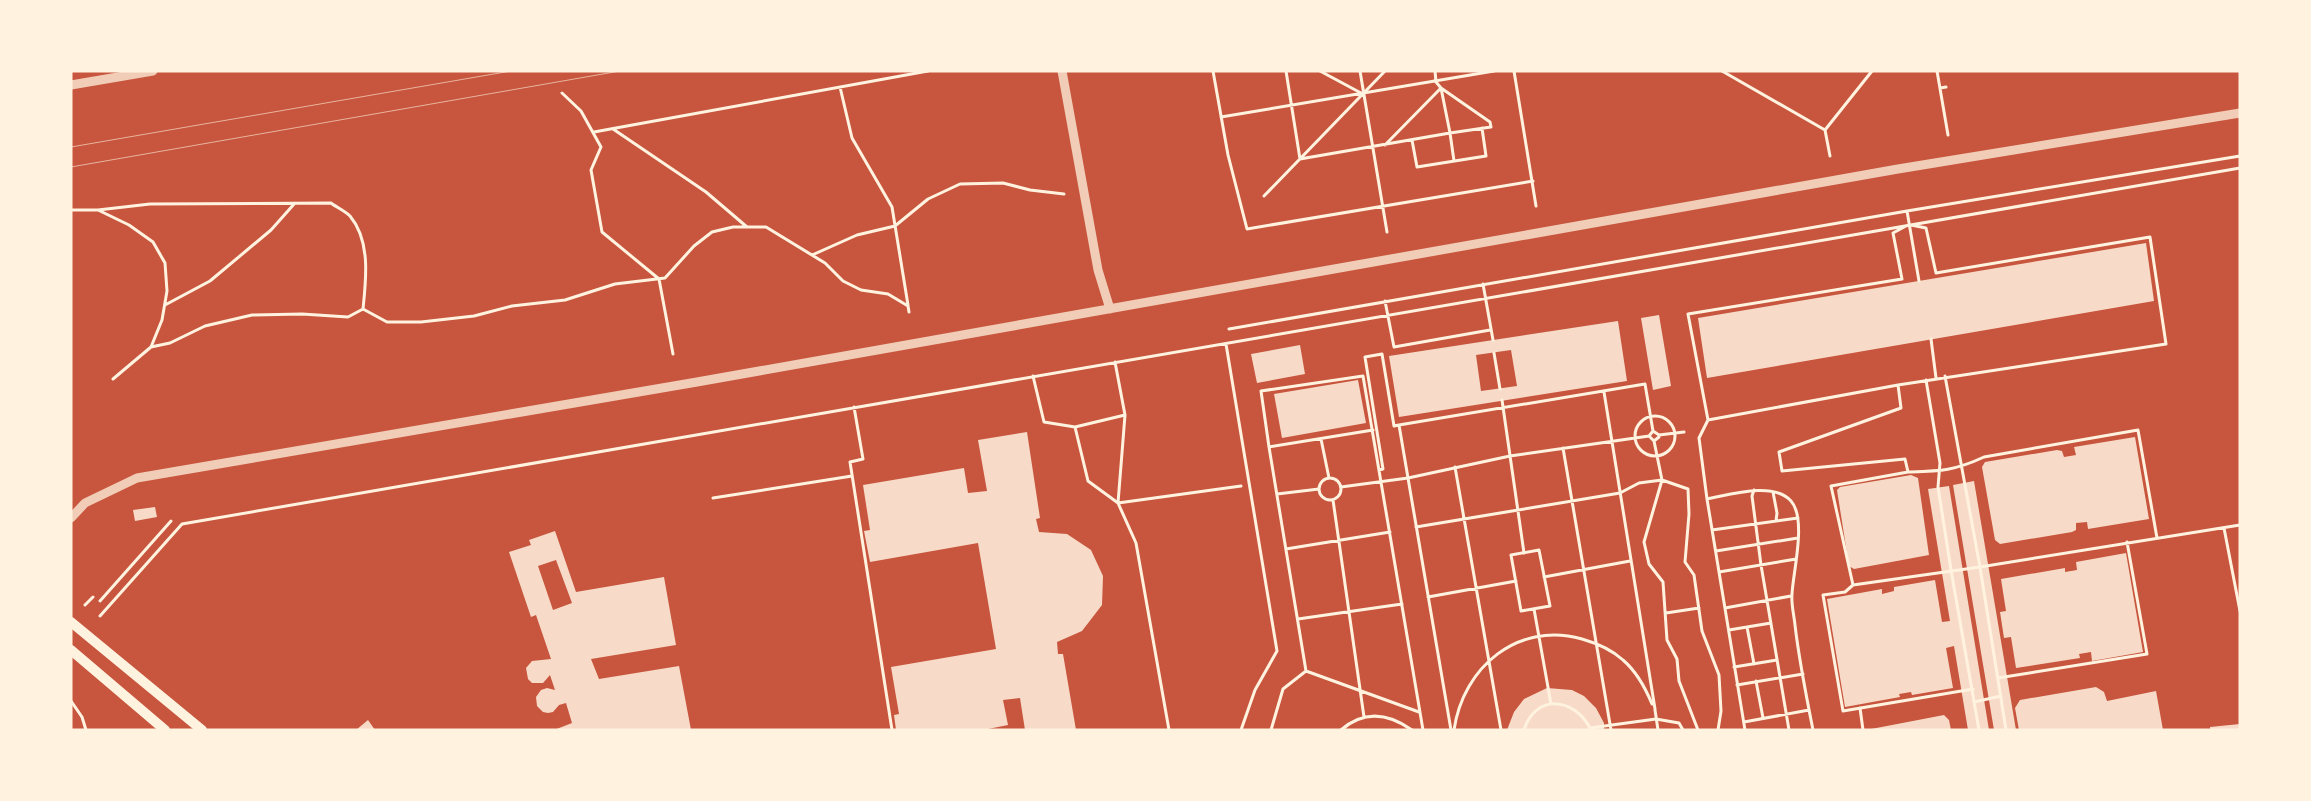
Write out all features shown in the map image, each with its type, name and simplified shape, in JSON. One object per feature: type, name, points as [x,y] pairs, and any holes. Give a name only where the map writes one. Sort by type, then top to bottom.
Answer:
[{"type":"main road","points":[[71,622],[202,730]]},
{"type":"main road","points":[[71,650],[165,730]]},
{"type":"street","points":[[71,85],[152,71]]},
{"type":"street","points":[[1062,71],[1098,270],[1110,309]]},
{"type":"street","points":[[71,518],[85,503],[136,478],[697,382],[1889,171],[2240,113]]},
{"type":"path","points":[[594,132],[928,71]]},
{"type":"path","points":[[1213,71],[1228,155],[1246,229],[1533,181]]},
{"type":"path","points":[[1286,71],[1300,159]]},
{"type":"path","points":[[1320,71],[1363,93]]},
{"type":"path","points":[[1360,71],[1387,232]]},
{"type":"path","points":[[1264,196],[1385,71]]},
{"type":"path","points":[[1300,159],[1491,127],[1490,122],[1441,88],[1436,82],[1435,71]]},
{"type":"path","points":[[1221,117],[1494,71]]},
{"type":"path","points":[[1514,71],[1536,206]]},
{"type":"path","points":[[1722,71],[1825,130],[1830,156]]},
{"type":"path","points":[[1825,130],[1872,71]]},
{"type":"path","points":[[1937,71],[1948,136]]},
{"type":"path","points":[[840,87],[852,138],[892,207],[909,312]]},
{"type":"path","points":[[1940,88],[1946,87]]},
{"type":"path","points":[[1441,88],[1454,161]]},
{"type":"path","points":[[1384,145],[1441,88]]},
{"type":"path","points":[[562,93],[581,110],[601,146],[591,170],[602,232],[659,279],[672,354]]},
{"type":"path","points":[[613,128],[706,192],[747,227]]},
{"type":"path","points":[[1412,140],[1417,167],[1486,156],[1482,128]]},
{"type":"path","points":[[1229,329],[1906,211],[2240,156]]},
{"type":"path","points":[[84,633],[182,524],[2240,168]]},
{"type":"path","points":[[812,256],[857,235],[895,226],[928,199],[960,184],[1003,183],[1030,190],[1067,193]]},
{"type":"path","points":[[165,305],[210,281],[271,230],[295,202]]},
{"type":"path","points":[[71,210],[98,210],[150,204],[330,203],[350,216],[363,242],[366,277],[363,309]]},
{"type":"path","points":[[98,210],[129,225],[153,242],[165,263],[167,290],[165,305],[162,320],[151,347],[113,379]]},
{"type":"path","points":[[1906,211],[1920,281]]},
{"type":"path","points":[[1708,420],[1945,376],[2166,344],[2150,237],[1936,273],[1926,228],[1909,224],[1893,234],[1902,280],[1688,314],[1708,420],[1699,438],[1707,499],[1745,730]]},
{"type":"path","points":[[363,309],[387,322],[421,322],[474,316],[512,306],[565,300],[615,284],[664,278],[694,246],[712,232],[733,227],[766,227],[825,263],[843,281],[861,290],[888,294],[908,306]]},
{"type":"path","points":[[1483,284],[1493,340]]},
{"type":"path","points":[[1385,301],[1394,347],[1490,330]]},
{"type":"path","points":[[151,347],[170,343],[205,326],[252,315],[302,314],[348,317],[363,309]]},
{"type":"path","points":[[1931,339],[1936,378]]},
{"type":"path","points":[[1226,344],[1277,651],[1254,690],[1241,730]]},
{"type":"path","points":[[1494,353],[1500,389]]},
{"type":"path","points":[[1379,470],[1383,470],[1365,357],[1382,354],[1394,426],[1645,384],[1653,431],[1659,435],[1684,432]]},
{"type":"path","points":[[1115,362],[1125,415],[1118,503],[1136,543],[1169,730]]},
{"type":"path","points":[[1033,376],[1044,422],[1075,427],[1125,415]]},
{"type":"path","points":[[1306,670],[1261,391],[1363,376],[1423,730]]},
{"type":"path","points":[[1945,376],[1980,567],[2006,730]]},
{"type":"path","points":[[1926,380],[1939,471],[1938,487],[1979,730]]},
{"type":"path","points":[[1898,385],[1901,408],[1778,452],[1782,471],[1905,460],[1908,472]]},
{"type":"path","points":[[1604,392],[1658,730]]},
{"type":"path","points":[[1502,400],[1524,552]]},
{"type":"path","points":[[854,407],[863,460],[850,462],[892,730]]},
{"type":"path","points":[[1650,416],[1658,416],[1667,420],[1672,425],[1675,434],[1672,448],[1657,457],[1638,450],[1634,438],[1638,423],[1650,416]]},
{"type":"path","points":[[1400,425],[1452,730]]},
{"type":"path","points":[[1075,427],[1088,481],[1118,503],[1241,486]]},
{"type":"path","points":[[1269,447],[1373,430]]},
{"type":"path","points":[[1852,585],[1831,486],[1908,472],[1961,468],[1984,457],[2138,430],[2157,538]]},
{"type":"path","points":[[1342,487],[1408,478],[1510,456],[1649,436],[1653,431]]},
{"type":"path","points":[[1654,441],[1659,435]]},
{"type":"path","points":[[1649,436],[1654,441],[1662,480],[1644,542],[1649,564],[1663,582],[1667,640],[1677,659],[1679,681],[1698,730]]},
{"type":"path","points":[[1321,439],[1328,478]]},
{"type":"path","points":[[1563,448],[1611,728]]},
{"type":"path","points":[[1455,467],[1501,730]]},
{"type":"path","points":[[713,498],[852,476]]},
{"type":"path","points":[[1328,478],[1338,480],[1342,487],[1341,494],[1334,500],[1325,499],[1319,489],[1322,482],[1328,478]]},
{"type":"path","points":[[1416,526],[1620,493],[1639,483],[1662,480],[1688,489],[1689,514],[1685,562],[1694,575],[1702,631],[1719,675],[1722,711],[1718,730]]},
{"type":"path","points":[[1277,494],[1319,489]]},
{"type":"path","points":[[1707,499],[1754,490],[1773,492],[1791,501],[1798,518],[1798,538],[1792,596],[1813,730]]},
{"type":"path","points":[[1754,490],[1752,496],[1755,524],[1789,730]]},
{"type":"path","points":[[1773,492],[1777,513],[1776,521]]},
{"type":"path","points":[[1334,500],[1364,717]]},
{"type":"path","points":[[1712,530],[1798,518]]},
{"type":"path","points":[[100,601],[171,521]]},
{"type":"path","points":[[1972,689],[1843,711],[1823,595],[1844,592],[1852,585],[1980,567],[2240,525]]},
{"type":"path","points":[[2224,528],[2240,612]]},
{"type":"path","points":[[1286,549],[1390,532]]},
{"type":"path","points":[[1716,552],[1798,538]]},
{"type":"path","points":[[1998,678],[2147,654],[2127,542]]},
{"type":"path","points":[[1540,550],[1544,577],[1550,606],[1521,611],[1511,555],[1540,550]]},
{"type":"path","points":[[1719,572],[1796,559]]},
{"type":"path","points":[[1544,577],[1630,561]]},
{"type":"path","points":[[1428,597],[1516,581]]},
{"type":"path","points":[[1726,608],[1792,596]]},
{"type":"path","points":[[1298,619],[1402,604]]},
{"type":"path","points":[[1666,614],[1699,608]]},
{"type":"path","points":[[1534,609],[1551,704]]},
{"type":"path","points":[[1729,630],[1770,624]]},
{"type":"path","points":[[1747,627],[1754,664]]},
{"type":"path","points":[[1452,730],[1459,703],[1471,680],[1488,661],[1512,644],[1540,636],[1569,636],[1597,643],[1622,659],[1642,682],[1654,709]]},
{"type":"path","points":[[1734,667],[1777,660]]},
{"type":"path","points":[[1306,670],[1420,713]]},
{"type":"path","points":[[1271,730],[1283,689],[1306,670]]},
{"type":"path","points":[[1737,685],[1803,674]]},
{"type":"path","points":[[1756,681],[1763,718]]},
{"type":"path","points":[[1974,702],[2001,696]]},
{"type":"path","points":[[71,701],[82,716],[86,730]]},
{"type":"path","points":[[1524,730],[1530,716],[1539,709],[1551,704],[1563,704],[1575,709],[1584,717],[1590,729],[1611,728],[1656,719],[1679,723],[1683,730]]},
{"type":"path","points":[[1860,708],[1864,730]]},
{"type":"path","points":[[1744,722],[1809,710]]},
{"type":"path","points":[[1341,730],[1364,717],[1382,716],[1399,720],[1412,730]]},
{"type":"building","points":[[2146,243],[2154,301],[1707,378],[1698,318]]},
{"type":"building","points":[[1659,315],[1671,386],[1653,390],[1641,318]]},
{"type":"building","points":[[1618,321],[1627,381],[1399,417],[1389,356]],"holes":[[[1511,350],[1517,386],[1481,391],[1476,355]]]},
{"type":"building","points":[[1300,345],[1305,374],[1257,383],[1251,354]]},
{"type":"building","points":[[1358,380],[1366,423],[1282,438],[1274,394]]},
{"type":"building","points":[[1027,432],[1040,518],[1036,519],[1039,532],[1067,534],[1091,550],[1103,576],[1102,605],[1082,631],[1057,642],[1058,654],[1063,654],[1076,730],[1025,730],[1020,698],[1003,700],[1008,725],[983,730],[896,730],[894,715],[899,714],[891,667],[996,649],[978,543],[870,562],[864,531],[870,530],[863,485],[964,468],[968,493],[987,491],[978,440]]},
{"type":"building","points":[[2135,437],[2149,519],[2088,529],[2087,522],[2076,523],[2076,530],[2072,532],[2000,544],[1995,540],[1982,467],[1985,462],[2057,450],[2062,451],[2064,457],[2076,455],[2074,447]]},
{"type":"building","points":[[1911,475],[1918,478],[1929,555],[1854,569],[1849,566],[1837,490],[1840,487]]},
{"type":"building","points":[[1974,481],[2016,730],[1994,730],[1953,485]]},
{"type":"building","points":[[1949,486],[1989,730],[1968,730],[1954,646],[1946,648],[1953,688],[1912,695],[1911,692],[1899,694],[1900,697],[1845,707],[1827,599],[1882,589],[1882,594],[1894,591],[1894,587],[1935,580],[1942,622],[1950,621],[1928,489]]},
{"type":"building","points":[[155,507],[157,517],[135,521],[133,510]]},
{"type":"building","points":[[555,531],[576,592],[664,577],[676,645],[591,659],[599,679],[679,666],[691,730],[554,730],[572,723],[566,703],[559,705],[553,712],[548,713],[543,712],[537,706],[536,697],[541,690],[547,688],[555,690],[550,675],[543,683],[532,683],[528,679],[526,668],[532,661],[551,659],[536,615],[531,617],[509,552],[531,545],[529,540]],"holes":[[[556,560],[572,603],[553,610],[538,566]]]},
{"type":"building","points":[[2126,553],[2143,652],[2092,661],[2091,652],[2079,654],[2080,658],[2016,668],[2011,637],[2004,638],[2000,612],[2006,611],[2001,579],[2065,568],[2065,572],[2077,570],[2076,562]]},
{"type":"building","points":[[2096,687],[2104,692],[2107,701],[2156,691],[2163,730],[2019,730],[2015,708],[2020,700]]},
{"type":"building","points":[[1547,688],[1572,690],[1584,696],[1596,708],[1604,723],[1604,730],[1507,730],[1514,712],[1524,699]]},
{"type":"building","points":[[1944,715],[1949,720],[1951,730],[1866,730]]},
{"type":"building","points":[[368,720],[375,730],[356,730]]},
{"type":"building","points":[[2240,724],[2240,730],[2210,730],[2210,727]]},
{"type":"tram line","points":[[71,147],[511,71]]},
{"type":"tram line","points":[[71,167],[620,71]]}]
